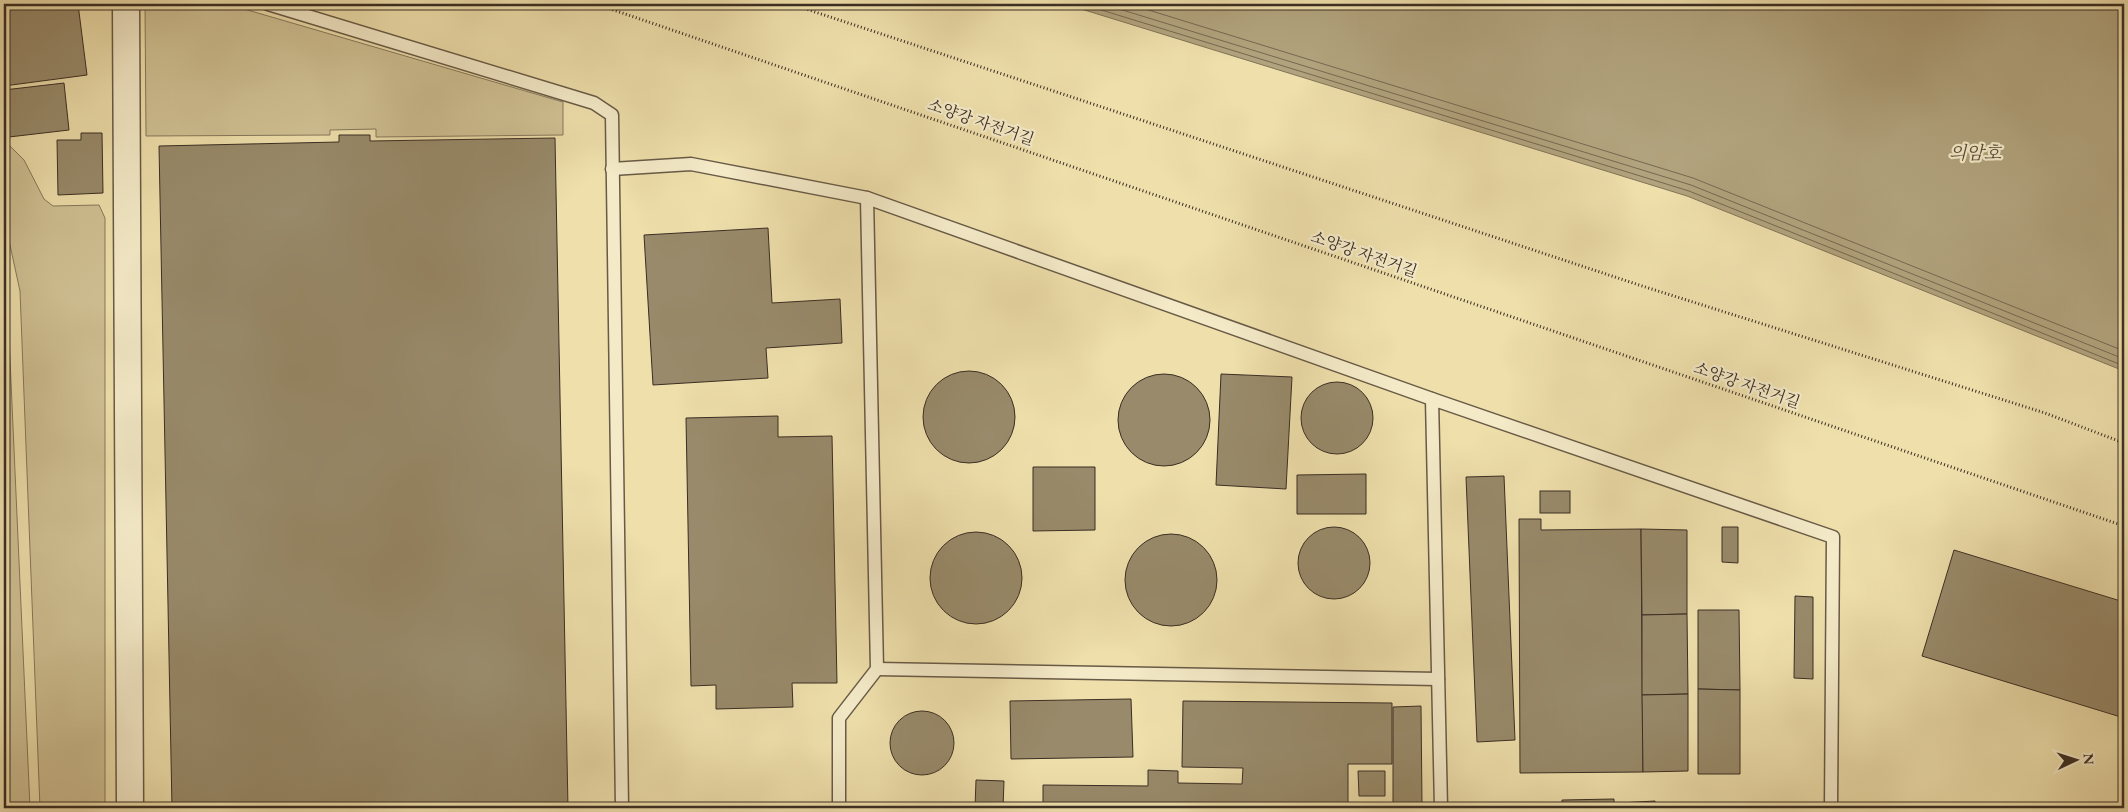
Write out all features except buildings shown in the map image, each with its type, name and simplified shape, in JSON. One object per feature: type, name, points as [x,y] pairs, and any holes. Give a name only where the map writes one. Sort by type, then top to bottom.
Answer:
[{"type":"street","points":[[126,4],[130,808]]},
{"type":"lane","points":[[268,4],[594,103],[612,115],[622,808]]},
{"type":"lane","points":[[612,169],[691,164],[868,198],[1432,399],[1833,537],[1831,808]]},
{"type":"lane","points":[[839,808],[839,718],[877,669],[868,198]]},
{"type":"lane","points":[[1432,399],[1441,808]]},
{"type":"lane","points":[[877,669],[1438,679]]},
{"type":"path","name":"소양강 자전거길","points":[[596,4],[2124,526]]},
{"type":"path","points":[[791,4],[1639,285],[2045,413],[2124,443]]},
{"type":"shaded area","points":[[145,4],[227,4],[563,102],[563,135],[376,137],[376,129],[330,130],[330,135],[146,136]]},
{"type":"shaded area","points":[[4,140],[24,160],[44,199],[53,206],[99,205],[105,218],[105,808],[40,808],[20,291],[4,224]]},
{"type":"shaded area","points":[[4,261],[6,269],[30,808],[4,808]]},
{"type":"water","name":"의암호","points":[[1065,4],[2124,4],[2124,371],[1687,196]]}]
